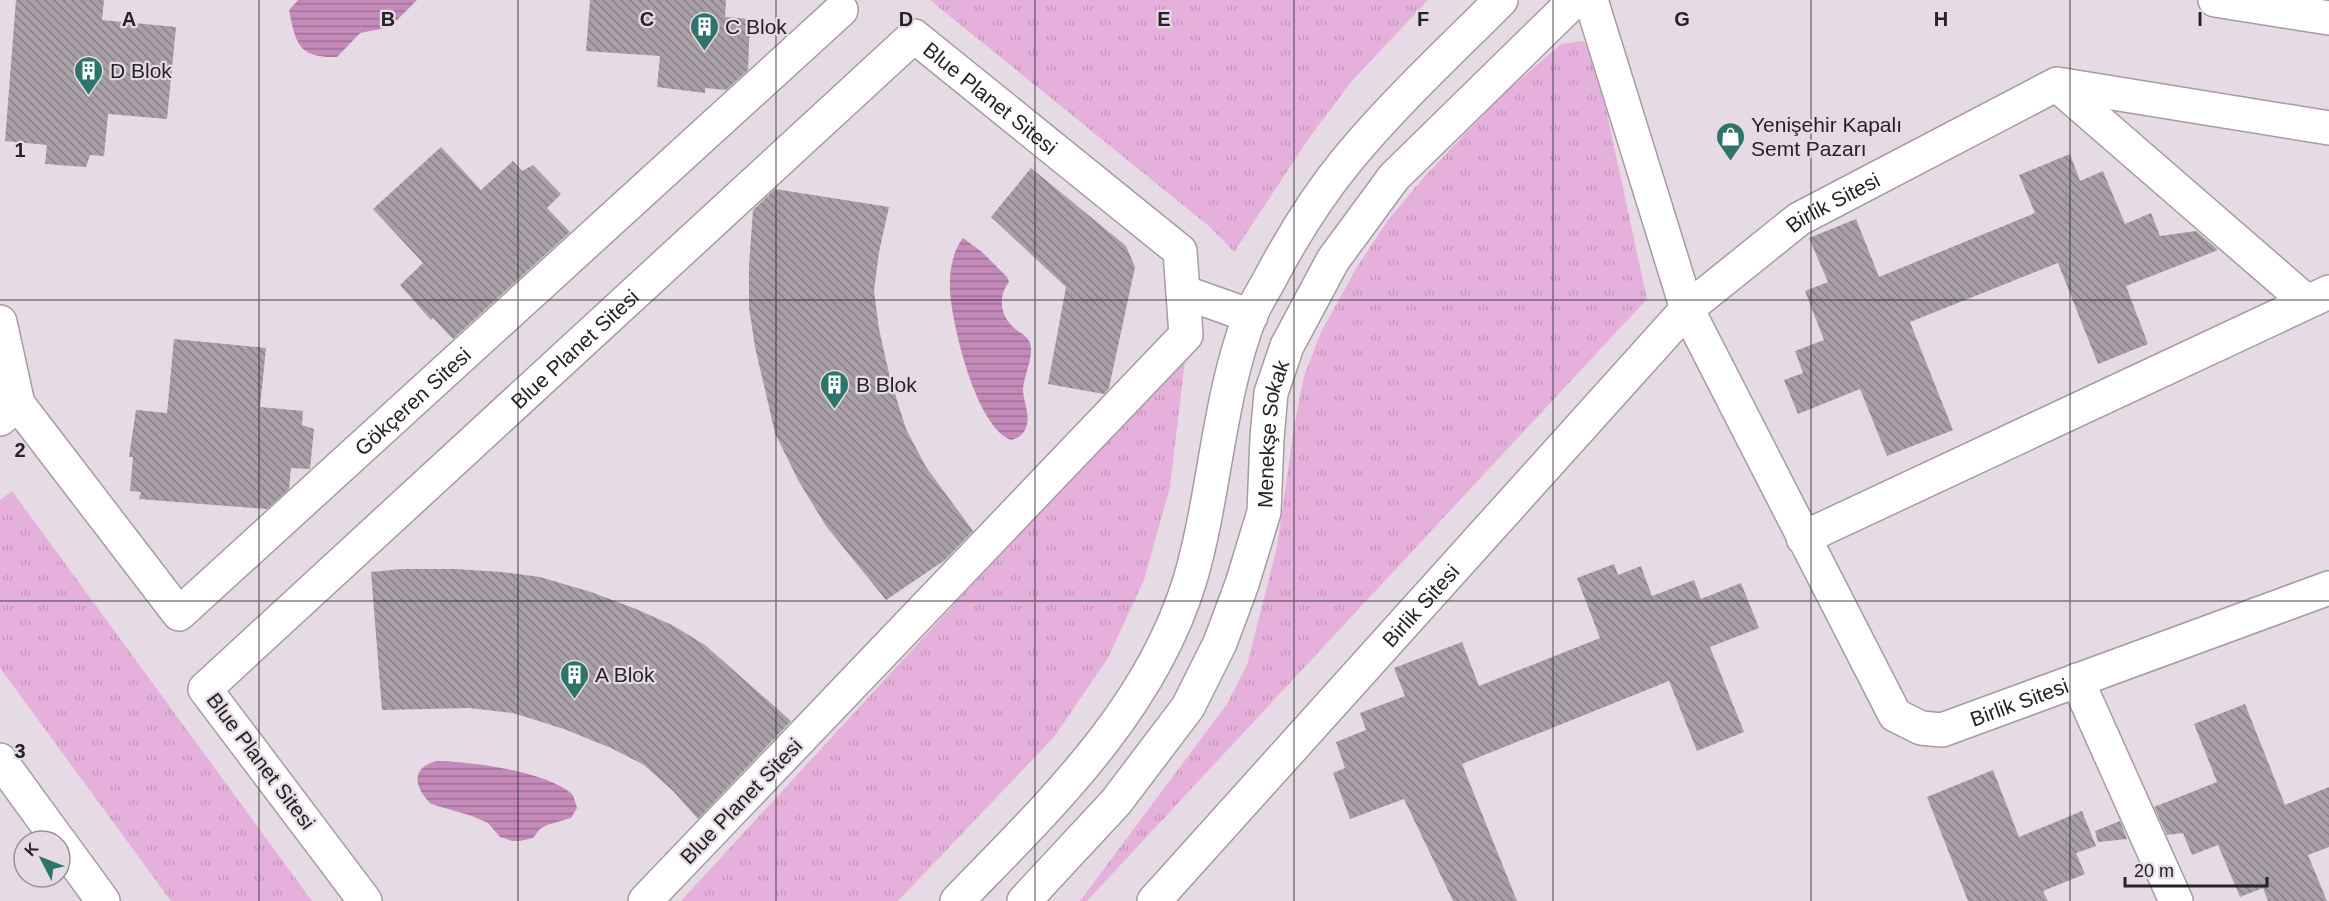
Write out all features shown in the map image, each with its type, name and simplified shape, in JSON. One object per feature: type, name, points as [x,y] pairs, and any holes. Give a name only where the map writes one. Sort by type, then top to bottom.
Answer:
[{"type":"street","points":[[957,901],[1044,811],[1107,738],[1157,663],[1189,582],[1229,395],[1251,315],[1291,240],[1346,161],[1402,98],[1501,0]]},
{"type":"street","name":"Menekşe Sokak","points":[[1024,901],[1116,802],[1188,707],[1220,643],[1242,584],[1264,512],[1271,393],[1287,346],[1334,260],[1394,177],[1575,0]]},
{"type":"street","name":"Birlik Sitesi","points":[[1591,0],[1687,309],[1895,715],[1922,728],[1942,730],[2329,588]]},
{"type":"street","points":[[2215,0],[2329,18]]},
{"type":"street","name":"Gökçeren Sitesi","points":[[0,322],[9,412],[180,614],[841,10]]},
{"type":"street","name":"Blue Planet Sitesi","points":[[365,901],[205,689],[914,36],[1180,251],[1186,334],[645,901]]},
{"type":"street","points":[[2057,84],[2329,128]]},
{"type":"street","points":[[1803,538],[2318,297],[2057,84]]},
{"type":"street","name":"Birlik Sitesi","points":[[1154,901],[1687,309],[1799,219],[2057,84]]},
{"type":"street","points":[[1183,291],[1251,315]]},
{"type":"street","points":[[2077,680],[2176,901]]},
{"type":"street","points":[[0,759],[51,829]]},
{"type":"street","points":[[72,858],[103,901]]},
{"type":"green space","points":[[930,0],[1428,0],[1351,82],[1309,138],[1234,252],[1210,227]]},
{"type":"green space","points":[[1583,41],[1594,54],[1647,299],[1087,901],[1080,901],[1227,704],[1247,665],[1277,547],[1294,427],[1304,376],[1321,332],[1357,267],[1388,220],[1425,176],[1503,94],[1561,44]]},
{"type":"green space","points":[[1186,352],[1170,487],[1144,580],[1108,658],[1054,737],[898,901],[681,901]]},
{"type":"green space","points":[[12,491],[312,901],[171,901],[0,668],[0,500]]},
{"type":"shaded area","points":[[298,0],[417,0],[386,28],[360,33],[337,57],[324,57],[307,52],[297,40],[289,10]]},
{"type":"shaded area","points":[[963,238],[982,252],[1007,277],[1009,282],[1002,299],[1005,317],[1030,343],[1031,354],[1023,389],[1028,420],[1022,434],[1011,440],[998,431],[977,396],[955,327],[950,277],[954,256]]},
{"type":"shaded area","points":[[437,761],[508,769],[546,780],[573,795],[577,808],[571,818],[547,825],[540,829],[533,838],[512,841],[500,837],[488,823],[431,804],[421,792],[418,785],[419,773],[428,764]]},
{"type":"building","name":"D Blok","points":[[16,0],[104,0],[102,20],[176,27],[167,119],[108,114],[104,156],[90,155],[86,167],[45,164],[47,145],[5,141]]},
{"type":"building","name":"C Blok","points":[[590,0],[726,0],[725,17],[750,19],[748,70],[726,90],[705,88],[705,93],[657,87],[660,56],[586,51]]},
{"type":"building","points":[[441,147],[481,190],[513,161],[522,171],[533,165],[561,194],[547,208],[570,232],[453,339],[433,318],[431,320],[400,285],[423,263],[373,209]]},
{"type":"building","points":[[2070,154],[2080,181],[2103,171],[2125,224],[2151,213],[2160,236],[2196,231],[2218,250],[2126,286],[2148,344],[2098,364],[2058,263],[1910,322],[1953,430],[1887,456],[1860,389],[1798,414],[1784,380],[1803,373],[1795,351],[1824,340],[1805,291],[1828,282],[1809,238],[1856,219],[1879,277],[2035,213],[2019,175]]},
{"type":"building","points":[[1031,168],[1126,246],[1135,267],[1109,388],[1104,394],[1048,384],[1066,287],[991,217]]},
{"type":"building","name":"B Blok","points":[[775,189],[889,207],[879,252],[874,291],[879,329],[890,378],[906,429],[926,467],[973,531],[945,560],[886,600],[826,526],[798,480],[775,433],[755,347],[749,307],[749,266],[753,210]]},
{"type":"building","points":[[174,339],[266,348],[260,407],[303,411],[302,425],[314,429],[310,469],[291,468],[289,489],[267,509],[139,499],[141,492],[130,491],[133,457],[129,457],[136,410],[167,413]]},
{"type":"building","points":[[1614,564],[1618,575],[1641,566],[1652,596],[1694,580],[1701,599],[1741,583],[1759,628],[1710,647],[1744,732],[1697,751],[1669,681],[1462,764],[1517,901],[1453,901],[1404,799],[1350,819],[1333,773],[1345,768],[1336,742],[1366,730],[1360,713],[1405,696],[1394,668],[1462,642],[1479,686],[1600,638],[1577,578]]},
{"type":"building","name":"A Blok","points":[[402,569],[455,569],[540,577],[591,592],[636,609],[672,625],[705,645],[791,721],[698,819],[673,791],[644,765],[611,748],[564,729],[513,713],[469,708],[382,710],[371,572]]},
{"type":"building","points":[[2245,704],[2285,805],[2329,787],[2329,847],[2308,855],[2327,901],[2268,901],[2263,888],[2240,897],[2218,845],[2192,855],[2183,833],[2167,835],[2154,807],[2217,782],[2194,724]]},
{"type":"building","points":[[1993,770],[2019,837],[2082,811],[2096,846],[2076,853],[2085,874],[2043,891],[2048,901],[1968,901],[1927,797]]},
{"type":"building","points":[[2120,821],[2127,839],[2098,842],[2095,831]]},
{"type":"place","name":"C Blok","points":[[704,52]]},
{"type":"place","name":"D Blok","points":[[89,96]]},
{"type":"place","name":"Yenişehir Kapalı Semt Pazarı","points":[[1730,162]]},
{"type":"place","name":"B Blok","points":[[835,410]]},
{"type":"place","name":"A Blok","points":[[574,700]]}]
